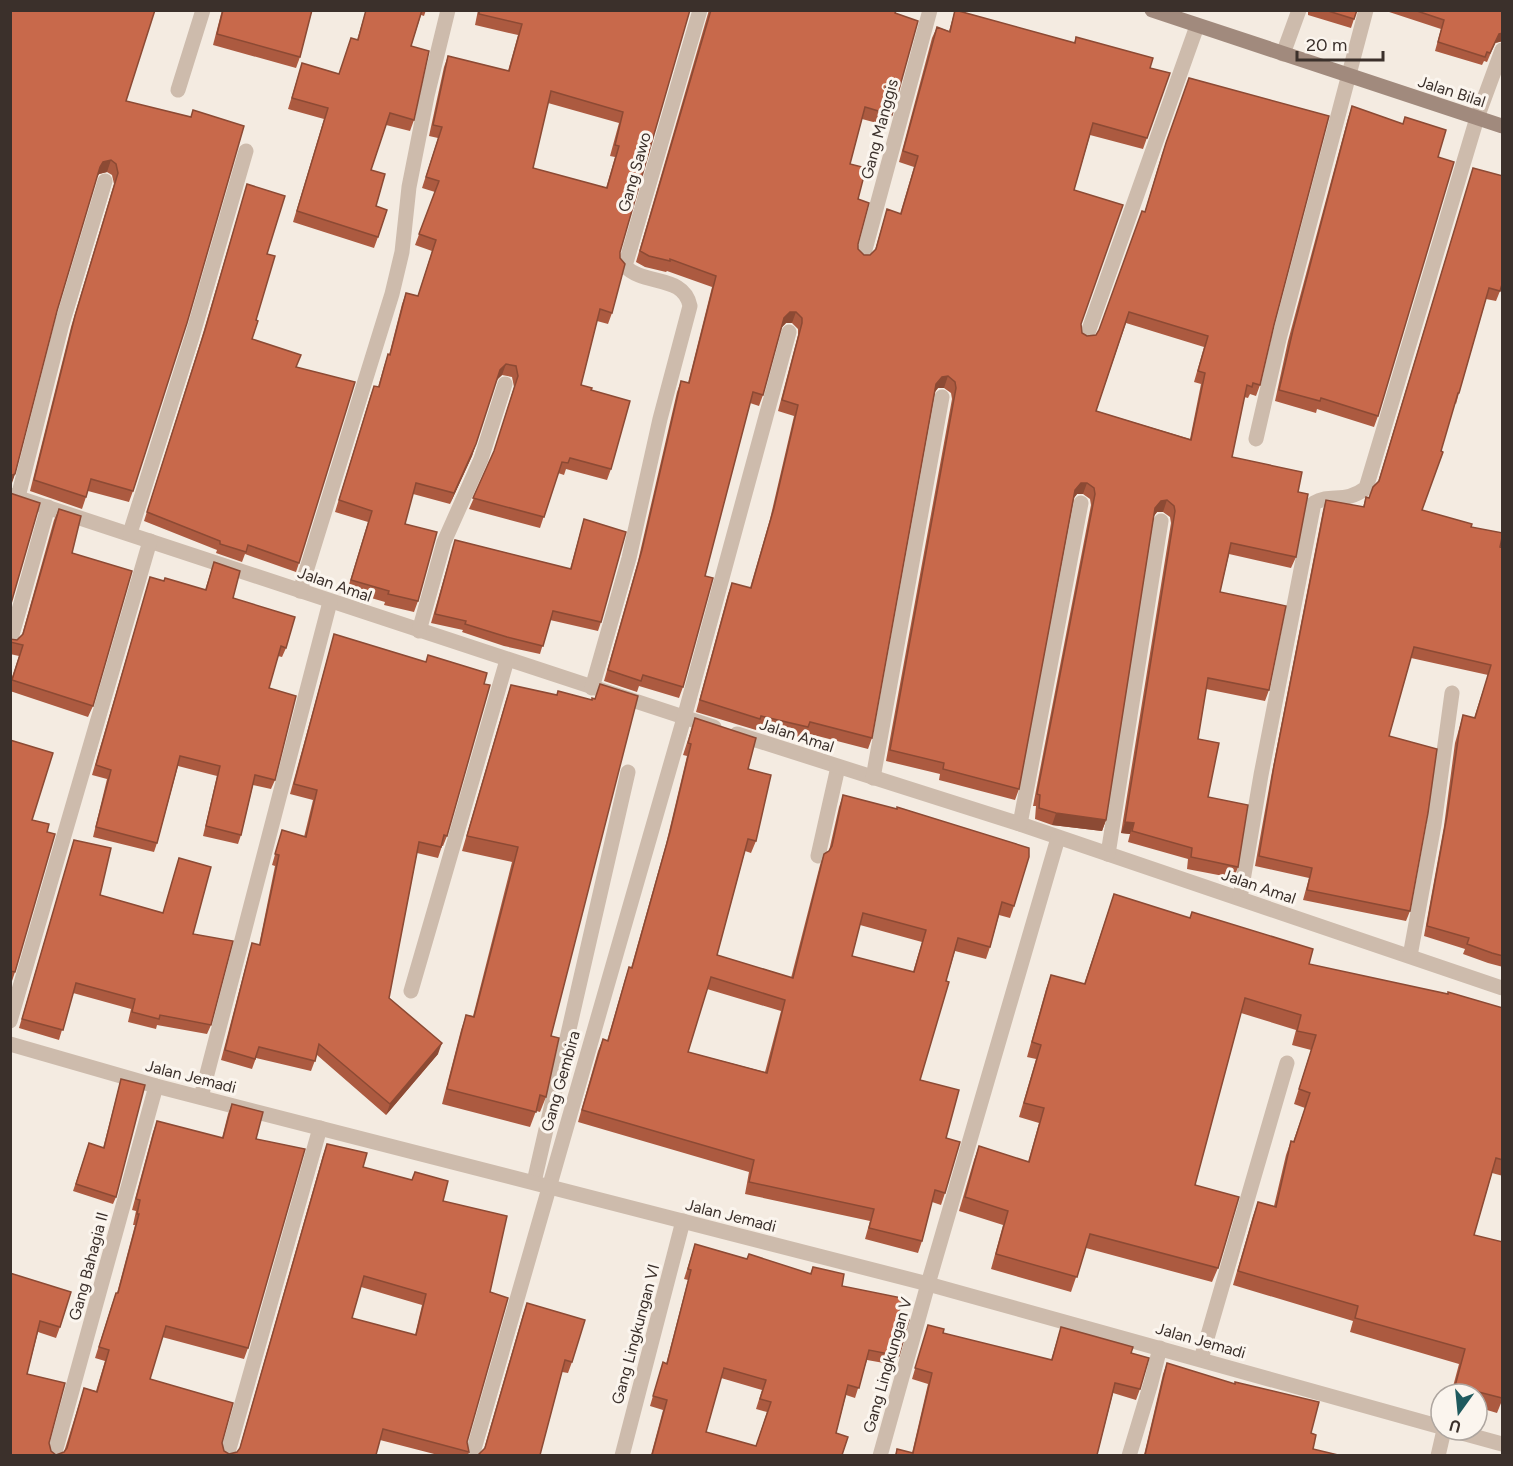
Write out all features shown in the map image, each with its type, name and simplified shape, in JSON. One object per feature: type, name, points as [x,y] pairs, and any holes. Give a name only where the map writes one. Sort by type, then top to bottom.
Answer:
[{"type":"main road","name":"Jalan Bilal","points":[[1152,10],[1503,126]]},
{"type":"street","points":[[178,90],[203,10]]},
{"type":"street","points":[[300,591],[392,294],[402,252],[414,165],[427,96],[448,10]]},
{"type":"street","name":"Gang Sawo","points":[[592,688],[629,558],[660,419],[690,306],[688,296],[679,287],[632,273],[625,266],[700,10]]},
{"type":"street","name":"Gang Manggis","points":[[863,257],[930,10]]},
{"type":"street","points":[[1283,54],[1299,10]]},
{"type":"street","points":[[1256,439],[1279,339],[1366,10]]},
{"type":"street","points":[[1086,338],[1197,26]]},
{"type":"street","points":[[1240,898],[1261,775],[1314,503],[1324,499],[1339,499],[1357,495],[1366,488],[1477,118],[1503,50]]},
{"type":"street","points":[[130,533],[192,337],[246,151]]},
{"type":"street","points":[[14,496],[105,181]]},
{"type":"street","name":"Gang Gembira","points":[[472,1455],[542,1184],[684,718],[789,332]]},
{"type":"street","points":[[419,631],[444,542],[481,459],[505,384]]},
{"type":"street","points":[[873,778],[942,398]]},
{"type":"street","name":"Jalan Amal","points":[[14,496],[684,718],[1020,824],[1503,988]]},
{"type":"street","points":[[1020,824],[1081,503]]},
{"type":"street","points":[[10,642],[48,507]]},
{"type":"street","points":[[1108,854],[1161,521]]},
{"type":"street","points":[[10,1021],[150,541]]},
{"type":"street","points":[[201,1096],[330,602]]},
{"type":"street","points":[[411,991],[507,660]]},
{"type":"street","points":[[1410,956],[1434,825],[1452,693]]},
{"type":"street","points":[[818,856],[838,767]]},
{"type":"street","points":[[542,1184],[628,772]]},
{"type":"street","name":"Gang Lingkungan V","points":[[880,1455],[1058,838]]},
{"type":"street","name":"Jalan Jemadi","points":[[10,1044],[156,1086],[928,1284],[1201,1359],[1429,1425]]},
{"type":"street","points":[[1201,1359],[1287,1064]]},
{"type":"street","name":"Gang Bahagia II","points":[[54,1455],[156,1086]]},
{"type":"street","points":[[227,1455],[320,1128]]},
{"type":"street","name":"Gang Lingkungan VI","points":[[622,1455],[683,1221]]},
{"type":"street","points":[[1129,1455],[1160,1348]]},
{"type":"building","points":[[10,10],[155,10],[126,101],[191,117],[193,110],[244,126],[187,323],[133,491],[91,479],[86,497],[34,480],[75,316],[118,173],[116,164],[111,160],[103,162],[100,167],[57,311],[15,474],[10,476]]},
{"type":"building","points":[[223,10],[312,10],[300,57],[217,34]]},
{"type":"building","points":[[366,10],[422,10],[411,46],[429,51],[414,120],[390,113],[371,170],[385,174],[376,206],[387,210],[378,237],[297,211],[328,108],[292,98],[302,63],[339,74],[351,38],[358,40]]},
{"type":"building","points":[[479,10],[690,10],[620,252],[620,258],[625,264],[612,313],[600,309],[581,385],[630,401],[611,469],[570,458],[568,463],[562,462],[544,517],[473,498],[494,451],[518,376],[516,366],[506,364],[500,370],[476,444],[454,493],[416,483],[405,524],[437,532],[418,601],[388,594],[389,591],[351,580],[372,511],[339,500],[374,386],[379,387],[388,354],[390,355],[406,293],[418,296],[436,240],[419,234],[439,181],[426,177],[442,127],[433,125],[448,56],[509,71],[522,24],[479,14]],"holes":[[[551,91],[623,112],[615,145],[619,146],[607,188],[533,168]]]},
{"type":"building","points":[[711,10],[896,10],[895,13],[918,21],[892,115],[865,107],[850,164],[866,168],[858,199],[869,203],[858,244],[858,249],[864,255],[870,255],[876,249],[887,209],[901,214],[918,156],[903,151],[937,27],[950,32],[955,10],[1075,43],[1076,37],[1153,58],[1150,68],[1170,73],[1147,138],[1093,123],[1074,190],[1123,205],[1081,324],[1082,333],[1087,336],[1096,335],[1099,330],[1142,211],[1145,212],[1189,78],[1329,116],[1260,385],[1253,383],[1252,387],[1247,385],[1232,457],[1302,472],[1298,492],[1308,494],[1296,557],[1231,543],[1220,592],[1286,606],[1269,690],[1208,678],[1198,739],[1219,743],[1208,797],[1248,805],[1238,867],[1191,857],[1192,848],[1132,831],[1134,823],[1125,822],[1175,511],[1174,506],[1167,500],[1161,501],[1155,508],[1106,820],[1056,813],[1039,808],[1040,795],[1037,794],[1095,494],[1094,488],[1087,483],[1081,483],[1075,490],[1019,789],[943,769],[944,763],[890,750],[956,388],[955,382],[948,376],[942,377],[936,384],[872,738],[810,722],[808,727],[761,716],[760,719],[700,700],[732,583],[751,588],[774,508],[798,405],[782,400],[802,323],[802,318],[796,312],[790,312],[784,318],[763,395],[753,392],[705,576],[713,578],[683,687],[643,675],[641,681],[608,670],[642,550],[681,381],[689,383],[716,276],[670,259],[670,261],[649,256],[640,251]],"holes":[[[1129,312],[1208,336],[1198,371],[1205,373],[1191,440],[1096,411]]]},
{"type":"building","points":[[1325,10],[1357,10],[1354,19]]},
{"type":"building","points":[[1414,10],[1503,10],[1503,33],[1499,34],[1490,53],[1487,52],[1485,57],[1438,42],[1444,20]]},
{"type":"building","points":[[1352,106],[1403,124],[1405,117],[1446,130],[1438,157],[1454,162],[1378,416],[1321,398],[1320,401],[1279,390]]},
{"type":"building","points":[[1473,168],[1503,176],[1503,281],[1500,291],[1489,288],[1441,451],[1443,452],[1422,510],[1472,524],[1471,527],[1503,533],[1500,547],[1503,548],[1503,956],[1467,944],[1469,938],[1427,926],[1463,715],[1475,718],[1491,665],[1414,647],[1389,736],[1437,749],[1410,911],[1307,890],[1312,868],[1259,856],[1274,766],[1326,500],[1364,507],[1366,497],[1369,498],[1373,487],[1379,481]]},
{"type":"building","points":[[247,184],[285,196],[267,254],[275,256],[252,339],[301,355],[296,367],[355,382],[299,563],[248,545],[246,552],[220,544],[220,541],[147,512],[205,330]]},
{"type":"building","points":[[10,493],[40,503],[10,607]]},
{"type":"building","points":[[59,509],[81,516],[72,553],[132,571],[93,706],[12,680],[23,645],[10,642],[10,639],[17,640],[23,634]]},
{"type":"building","points":[[584,519],[626,532],[601,622],[553,611],[543,646],[465,624],[466,621],[435,614],[455,540],[571,569]]},
{"type":"building","points":[[214,562],[240,571],[233,598],[295,617],[286,648],[281,646],[269,688],[296,696],[275,780],[255,775],[241,835],[206,826],[220,766],[180,756],[157,843],[96,827],[111,770],[96,765],[150,577],[164,581],[165,578],[206,590]]},
{"type":"building","points":[[334,634],[426,662],[428,655],[487,673],[484,684],[490,685],[447,836],[444,835],[441,847],[419,842],[389,998],[442,1043],[390,1104],[319,1044],[315,1061],[259,1047],[255,1059],[225,1050],[252,943],[260,945],[279,855],[275,854],[282,830],[306,837],[317,790],[294,784]]},
{"type":"building","points":[[600,684],[638,696],[551,1036],[559,1038],[546,1097],[540,1095],[536,1112],[447,1089],[466,1015],[474,1017],[518,847],[467,836],[511,685],[557,695],[558,691],[592,700],[592,698],[595,699]]},
{"type":"building","points":[[695,718],[756,738],[748,769],[771,775],[756,841],[748,839],[717,955],[793,978],[824,854],[832,846],[843,795],[897,809],[897,807],[1029,848],[1029,857],[1014,906],[1002,902],[990,947],[958,938],[946,981],[949,982],[920,1080],[959,1090],[946,1138],[960,1142],[945,1193],[935,1190],[922,1241],[869,1228],[874,1209],[749,1182],[754,1160],[582,1110],[603,1039],[608,1041],[629,967],[632,968],[670,832],[691,744],[688,743]],"holes":[[[863,913],[926,930],[914,972],[852,956]],[[711,977],[785,1000],[767,1073],[688,1052]]]},
{"type":"building","points":[[10,740],[53,753],[32,820],[49,824],[47,832],[55,834],[15,972],[10,971]]},
{"type":"building","points":[[74,840],[111,848],[100,895],[163,913],[179,858],[211,867],[193,934],[233,941],[211,1025],[160,1015],[159,1019],[132,1012],[135,999],[76,983],[63,1030],[22,1019]]},
{"type":"building","points":[[1114,894],[1190,918],[1192,912],[1313,949],[1309,964],[1448,994],[1448,992],[1503,1008],[1503,1160],[1496,1158],[1474,1235],[1503,1242],[1502,1398],[1489,1395],[1489,1382],[1456,1382],[1465,1349],[1355,1318],[1358,1306],[1238,1271],[1258,1202],[1276,1207],[1291,1141],[1294,1142],[1310,1093],[1299,1089],[1316,1035],[1297,1031],[1301,1015],[1245,998],[1195,1185],[1239,1197],[1218,1268],[1090,1234],[1077,1277],[996,1254],[1008,1211],[965,1197],[979,1146],[1029,1162],[1044,1108],[1024,1103],[1041,1045],[1032,1042],[1051,975],[1085,984]]},
{"type":"building","points":[[121,1079],[145,1085],[116,1197],[76,1184],[89,1143],[104,1148]]},
{"type":"building","points":[[232,1104],[263,1112],[256,1139],[305,1149],[248,1348],[166,1326],[150,1379],[233,1403],[222,1443],[224,1451],[229,1454],[237,1452],[240,1448],[327,1144],[367,1153],[363,1167],[412,1180],[415,1172],[448,1181],[443,1201],[507,1216],[490,1292],[508,1298],[467,1442],[469,1452],[383,1429],[376,1455],[56,1455],[67,1448],[84,1388],[97,1392],[109,1350],[99,1347],[116,1293],[118,1293],[139,1214],[137,1214],[140,1200],[136,1199],[157,1121],[223,1138]],"holes":[[[364,1276],[426,1294],[416,1335],[352,1318]]]},
{"type":"building","points":[[695,1244],[747,1259],[749,1254],[811,1274],[813,1267],[844,1274],[842,1286],[902,1298],[898,1317],[909,1320],[899,1356],[869,1350],[859,1388],[848,1385],[836,1433],[848,1437],[842,1455],[652,1455],[667,1400],[653,1396],[663,1362],[667,1364],[691,1270],[688,1269]],"holes":[[[724,1368],[766,1380],[760,1399],[771,1402],[756,1446],[706,1432]]]},
{"type":"building","points":[[10,1273],[71,1292],[60,1327],[40,1321],[27,1374],[65,1383],[49,1443],[51,1451],[56,1455],[10,1455]]},
{"type":"building","points":[[527,1303],[585,1320],[572,1362],[565,1360],[540,1455],[481,1455],[479,1454],[485,1448]]},
{"type":"building","points":[[928,1325],[944,1329],[943,1333],[1052,1360],[1061,1327],[1133,1347],[1131,1353],[1149,1358],[1140,1389],[1115,1383],[1097,1455],[896,1455],[897,1449],[913,1453],[932,1373],[915,1368]]},
{"type":"building","points":[[1167,1363],[1235,1384],[1235,1382],[1319,1402],[1311,1433],[1316,1435],[1313,1449],[1338,1455],[1145,1455]]}]
